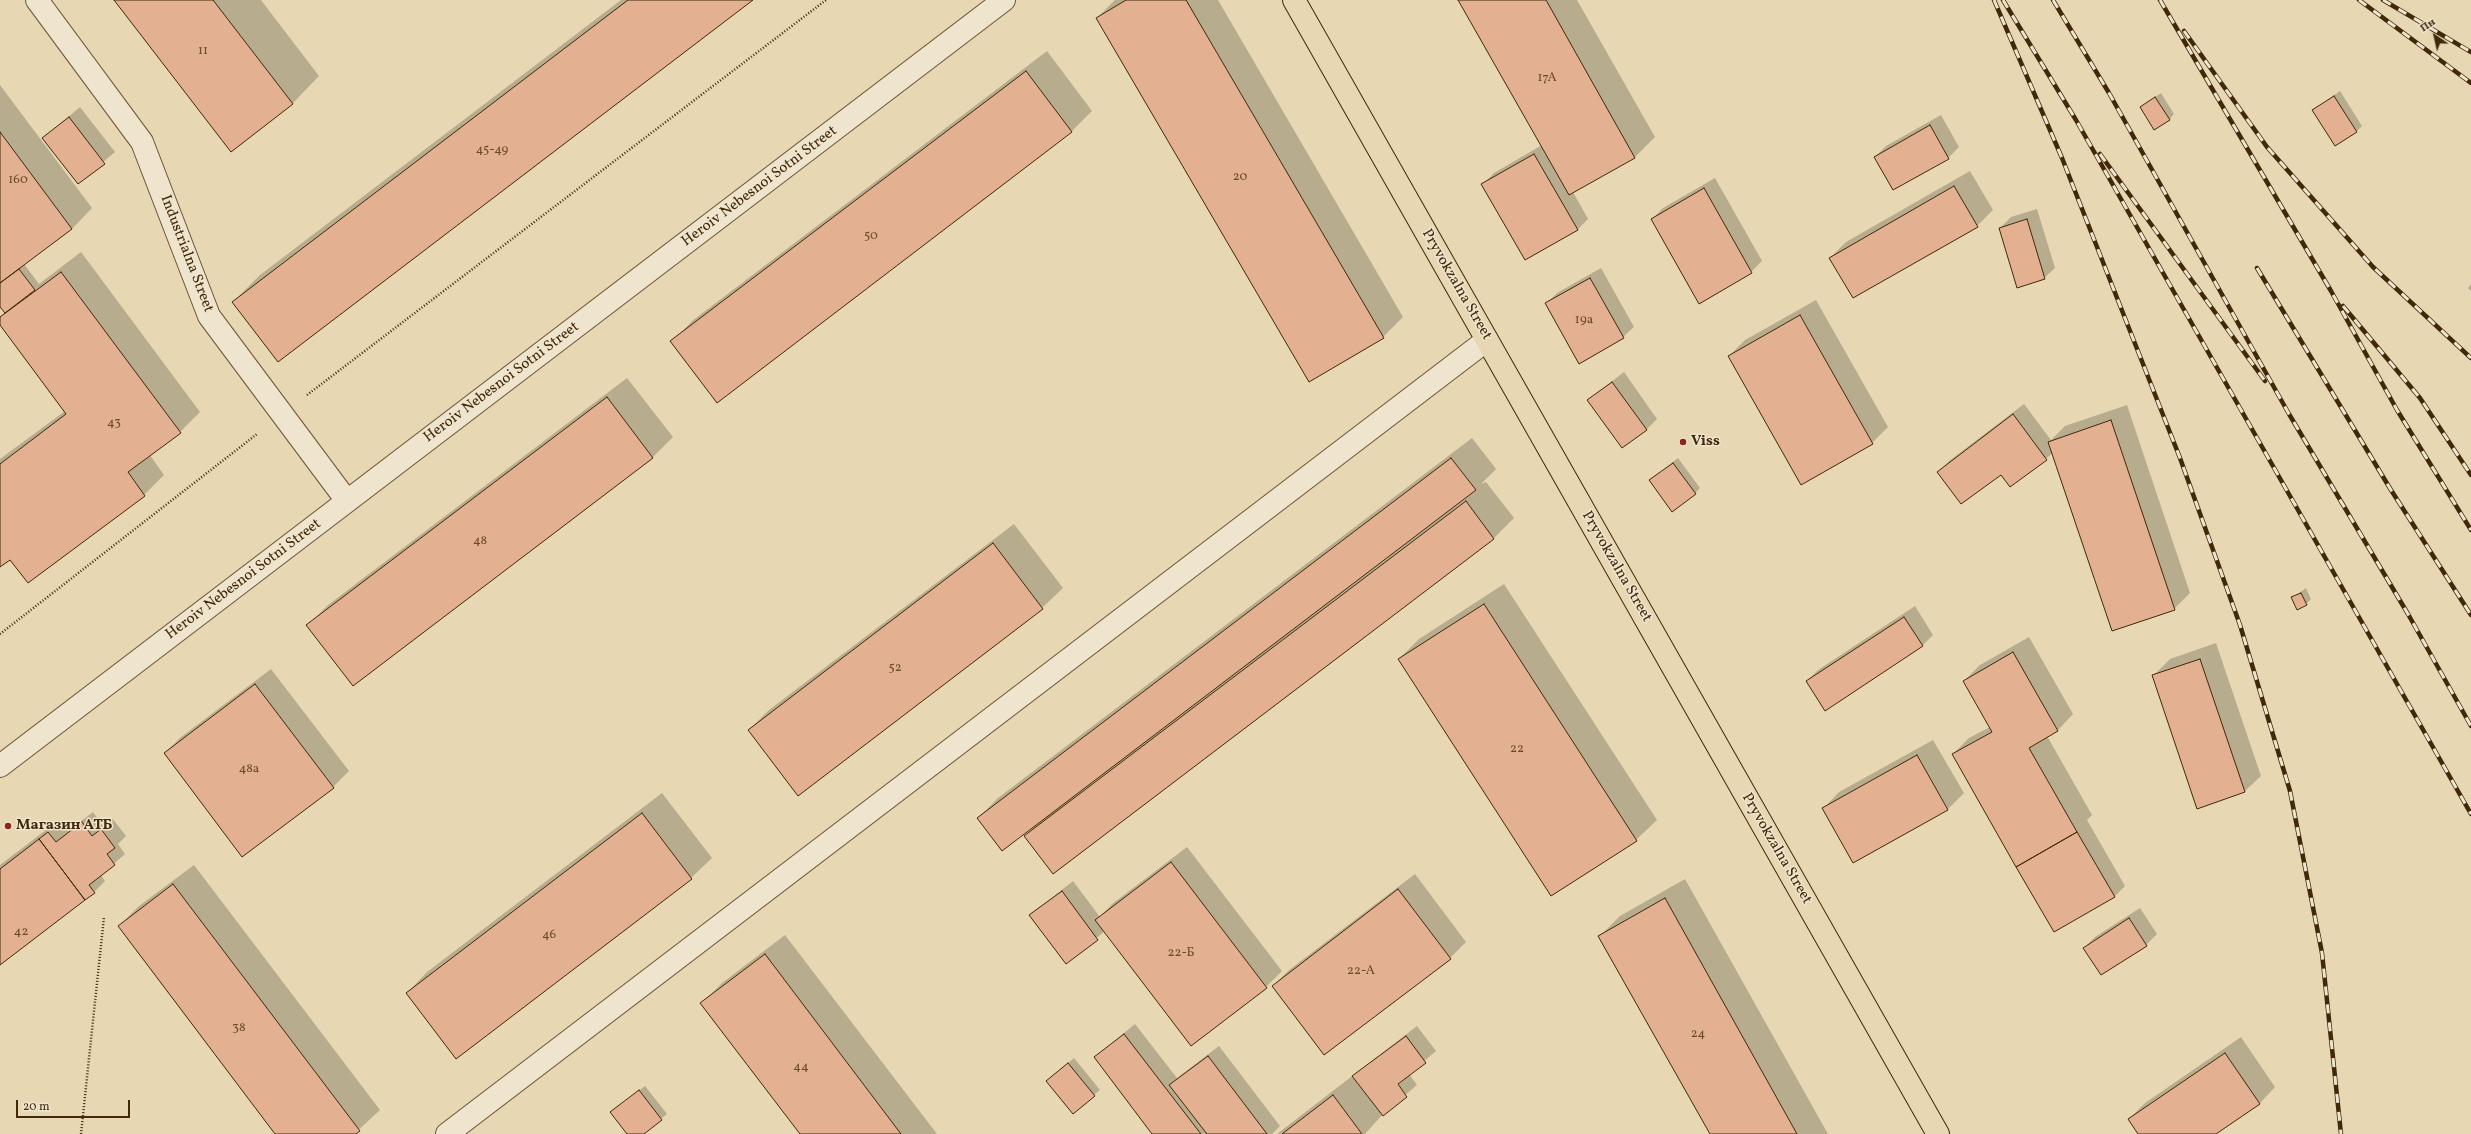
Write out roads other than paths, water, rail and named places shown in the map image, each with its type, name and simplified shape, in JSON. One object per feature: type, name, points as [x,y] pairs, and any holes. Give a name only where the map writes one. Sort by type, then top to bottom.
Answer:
[{"type":"main road","name":"Pryvokzalna Street","points":[[1294,0],[1938,1134]]},
{"type":"street","name":"Industrialna Street","points":[[37,0],[142,142],[209,316],[347,501]]},
{"type":"street","name":"Heroiv Nebesnoi Sotni Street","points":[[0,766],[1004,0]]},
{"type":"street","points":[[447,1134],[1487,340]]},
{"type":"railway","points":[[1994,0],[2062,158],[2180,458],[2240,625],[2290,791],[2322,953],[2341,1134]]},
{"type":"railway","points":[[2003,0],[2076,120],[2471,814]]},
{"type":"railway","points":[[2053,0],[2109,93],[2289,414],[2408,614],[2471,726]]},
{"type":"railway","points":[[2160,0],[2331,291],[2397,410],[2471,530]]},
{"type":"railway","points":[[2359,0],[2471,83]]},
{"type":"railway","points":[[2383,0],[2471,52]]},
{"type":"railway","points":[[2184,31],[2267,147],[2373,267],[2471,358]]},
{"type":"railway","points":[[2100,154],[2265,381]]},
{"type":"railway","points":[[2257,268],[2391,490],[2471,615]]},
{"type":"railway","points":[[2343,306],[2420,398],[2471,475]]},
{"type":"place","name":"Viss","points":[[1683,442]]},
{"type":"place","name":"Магазин АТБ","points":[[8,826]]}]
